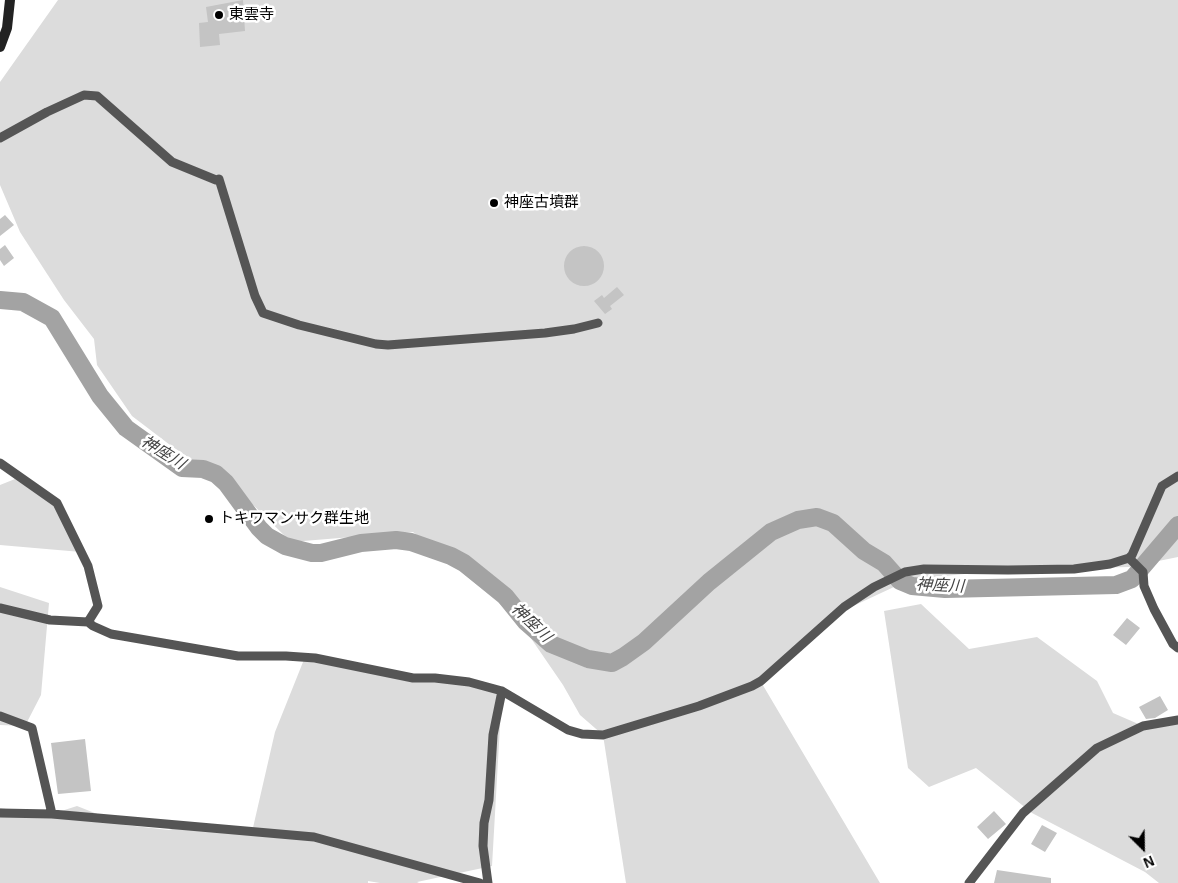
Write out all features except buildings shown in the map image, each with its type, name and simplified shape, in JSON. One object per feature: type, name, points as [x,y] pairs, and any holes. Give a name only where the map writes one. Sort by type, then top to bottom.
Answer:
[{"type":"main road","points":[[0,47],[7,28],[10,0]]},
{"type":"street","points":[[0,138],[84,94],[97,96],[172,162],[219,179],[255,296],[263,313],[290,322],[376,344],[388,345],[545,333],[598,323]]},
{"type":"street","points":[[0,463],[57,503],[88,566],[98,606],[88,622]]},
{"type":"street","points":[[0,608],[50,620],[88,622],[111,634],[238,656],[315,658],[413,678],[435,678],[469,682],[502,691],[568,730],[582,734],[602,735],[699,706],[752,686],[761,681],[844,606],[874,586],[905,572],[924,570],[1074,569],[1110,564],[1129,558],[1162,486],[1178,476]]},
{"type":"street","points":[[1129,558],[1143,572],[1144,586],[1154,609],[1173,644],[1178,648]]},
{"type":"street","points":[[488,883],[483,846],[484,823],[489,800],[493,735],[502,691]]},
{"type":"street","points":[[0,716],[32,728],[52,814]]},
{"type":"street","points":[[968,883],[1023,813],[1098,748],[1143,726],[1178,720]]},
{"type":"street","points":[[0,813],[52,814],[314,837],[480,883]]},
{"type":"shaded area","points":[[58,0],[1178,0],[1178,557],[1129,567],[1008,570],[911,579],[834,615],[761,682],[880,883],[626,883],[603,735],[580,715],[563,685],[517,618],[413,532],[291,542],[240,492],[170,445],[132,416],[97,365],[94,339],[64,300],[20,232],[0,185],[0,82]]},
{"type":"shaded area","points":[[15,479],[57,503],[81,552],[0,545],[0,485]]},
{"type":"shaded area","points":[[0,587],[49,603],[41,695],[25,726],[0,725]]},
{"type":"shaded area","points":[[921,604],[969,649],[1037,637],[1097,681],[1113,713],[1143,726],[1178,720],[1178,883],[1159,883],[1145,872],[1032,813],[976,768],[929,787],[908,768],[884,611]]},
{"type":"shaded area","points":[[305,657],[502,691],[492,866],[417,882],[419,883],[380,883],[368,881],[368,883],[0,883],[0,808],[37,814],[52,814],[77,806],[125,825],[169,830],[184,825],[252,832],[275,732]]},
{"type":"waterway","name":"神座川","points":[[0,300],[23,302],[52,318],[100,396],[126,428],[182,468],[203,469],[216,474],[226,483],[267,536],[285,546],[312,553],[321,553],[361,543],[396,540],[411,542],[451,556],[464,563],[505,596],[526,622],[551,644],[588,659],[612,663],[623,657],[644,642],[709,582],[771,532],[798,520],[817,517],[833,523],[864,551],[884,563],[900,581],[912,586],[945,589],[1116,585],[1132,579],[1178,525]]},
{"type":"place","name":"東雲寺","points":[[219,15]]},
{"type":"place","name":"神座古墳群","points":[[494,203]]},
{"type":"place","name":"トキワマンサク群生地","points":[[209,519]]}]
